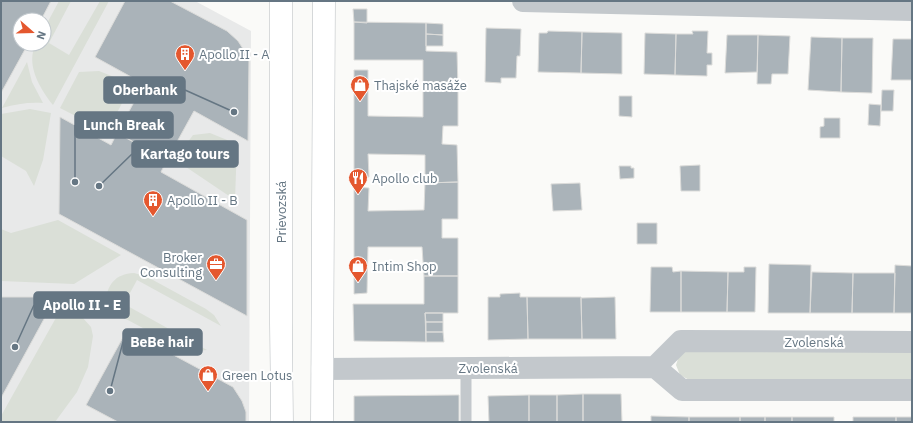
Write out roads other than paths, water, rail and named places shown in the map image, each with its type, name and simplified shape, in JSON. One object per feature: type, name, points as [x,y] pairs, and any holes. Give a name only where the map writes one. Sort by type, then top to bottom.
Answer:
[{"type":"main road","name":"Prievozská","points":[[281,1],[282,422]]},
{"type":"main road","points":[[322,422],[324,1]]},
{"type":"street","points":[[523,1],[912,10]]},
{"type":"street","name":"Zvolenská","points":[[322,369],[655,367],[681,341],[912,342]]},
{"type":"street","points":[[655,367],[682,390],[912,390]]},
{"type":"lane","points":[[466,368],[466,422]]},
{"type":"place","name":"Apollo II - A","points":[[185,71]]},
{"type":"place","name":"Thajské masáže","points":[[360,102]]},
{"type":"place","name":"Oberbank","points":[[234,112]]},
{"type":"place","name":"Lunch Break","points":[[75,182]]},
{"type":"place","name":"Kartago tours","points":[[99,186]]},
{"type":"place","name":"Apollo club","points":[[358,195]]},
{"type":"place","name":"Apollo II - B","points":[[153,217]]},
{"type":"place","name":"Broker Consulting","points":[[216,281]]},
{"type":"place","name":"Intim Shop","points":[[358,283]]},
{"type":"place","name":"Apollo II - E","points":[[15,347]]},
{"type":"place","name":"BeBe hair","points":[[110,391]]},
{"type":"place","name":"Green Lotus","points":[[208,392]]}]
